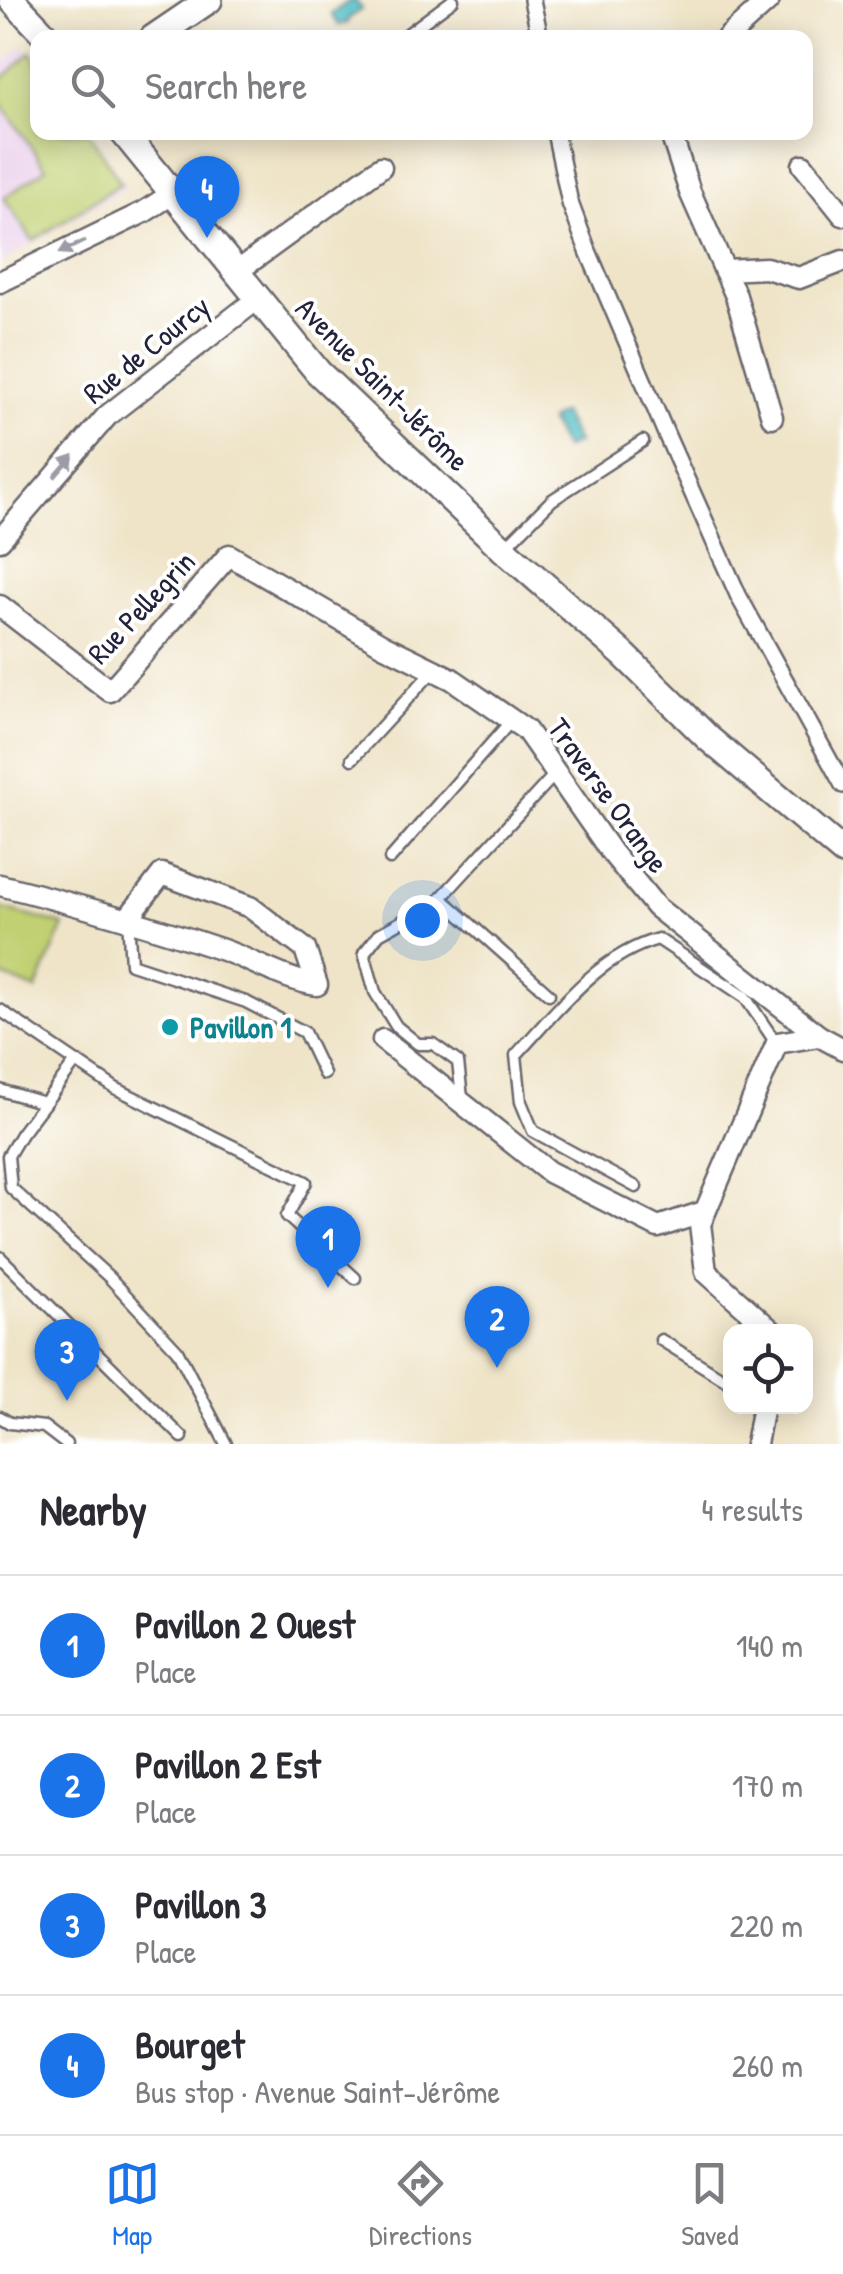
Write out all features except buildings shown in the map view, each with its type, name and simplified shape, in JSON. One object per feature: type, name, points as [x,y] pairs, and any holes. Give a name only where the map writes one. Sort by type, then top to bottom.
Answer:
[{"type":"street","points":[[12,0],[40,30]]},
{"type":"street","points":[[532,0],[538,30]]},
{"type":"street","points":[[736,30],[769,0]]},
{"type":"street","points":[[164,30],[199,3]]},
{"type":"street","name":"Avenue Saint-Jérôme","points":[[129,140],[318,372],[708,738],[843,850]]},
{"type":"street","points":[[558,140],[570,203],[659,420],[739,597],[843,785]]},
{"type":"street","points":[[673,140],[690,192],[736,296],[772,416]]},
{"type":"street","points":[[803,165],[843,216]]},
{"type":"street","points":[[235,273],[381,167]]},
{"type":"street","points":[[0,282],[144,212],[172,194]]},
{"type":"street","points":[[724,270],[766,268],[799,278],[843,260]]},
{"type":"street","name":"Rue de Courcy","points":[[0,540],[107,416],[256,300]]},
{"type":"street","name":"Rue Pellegrin","points":[[0,606],[110,691],[229,555]]},
{"type":"street","name":"Traverse Orange","points":[[229,555],[383,645],[469,689],[526,730],[611,852],[656,907],[819,1036],[843,1049]]},
{"type":"street","name":"Avenue Saint-Jérôme","points":[[624,656],[843,830]]},
{"type":"street","points":[[0,885],[128,918],[317,985],[305,948],[250,907],[162,874],[128,918]]},
{"type":"street","points":[[764,1324],[706,1272],[700,1224],[776,1044],[819,1036]]},
{"type":"street","points":[[382,1040],[549,1172],[658,1227],[704,1212]]},
{"type":"street","points":[[756,1444],[762,1414]]},
{"type":"lane","points":[[413,30],[453,0]]},
{"type":"lane","points":[[503,549],[552,500],[643,440]]},
{"type":"lane","points":[[352,759],[433,670]]},
{"type":"lane","points":[[390,859],[512,720]]},
{"type":"lane","points":[[549,994],[442,898],[556,772]]},
{"type":"lane","points":[[434,904],[379,934],[364,954],[376,992],[396,1026],[418,1044],[433,1044],[458,1062],[462,1104]]},
{"type":"lane","points":[[128,918],[130,964],[246,1002],[304,1032],[324,1074]]},
{"type":"lane","points":[[636,1187],[533,1131],[520,1102],[516,1055],[586,980],[630,946],[658,938],[745,997],[776,1044]]},
{"type":"lane","points":[[0,1010],[115,1088],[306,1182],[288,1216],[355,1278]]},
{"type":"lane","points":[[75,1063],[8,1156],[12,1188],[109,1277],[177,1350],[226,1444]]},
{"type":"lane","points":[[0,1090],[44,1103]]},
{"type":"lane","points":[[0,1257],[182,1438]]},
{"type":"lane","points":[[661,1340],[723,1380]]},
{"type":"lane","points":[[0,1417],[10,1423],[44,1427],[66,1444]]},
{"type":"shaded area","points":[[23,46],[30,56],[30,140],[92,140],[126,186],[0,263],[0,66]]},
{"type":"green space","points":[[30,53],[30,140],[93,140],[121,183],[33,241],[4,198],[46,168],[0,102],[0,81]]},
{"type":"green space","points":[[0,908],[64,925],[36,990],[0,975]]},
{"type":"water","points":[[351,0],[362,9],[348,23],[339,25],[331,14]]},
{"type":"water","points":[[562,413],[577,443],[564,449],[549,420]]},
{"type":"place","name":"Bourget","points":[[207,238]]},
{"type":"place","name":"Pavillon 1","points":[[170,1027]]},
{"type":"place","name":"Pavillon 2 Ouest","points":[[328,1288]]},
{"type":"place","name":"Pavillon 2 Est","points":[[497,1368]]},
{"type":"place","name":"Pavillon 3","points":[[67,1401]]}]
